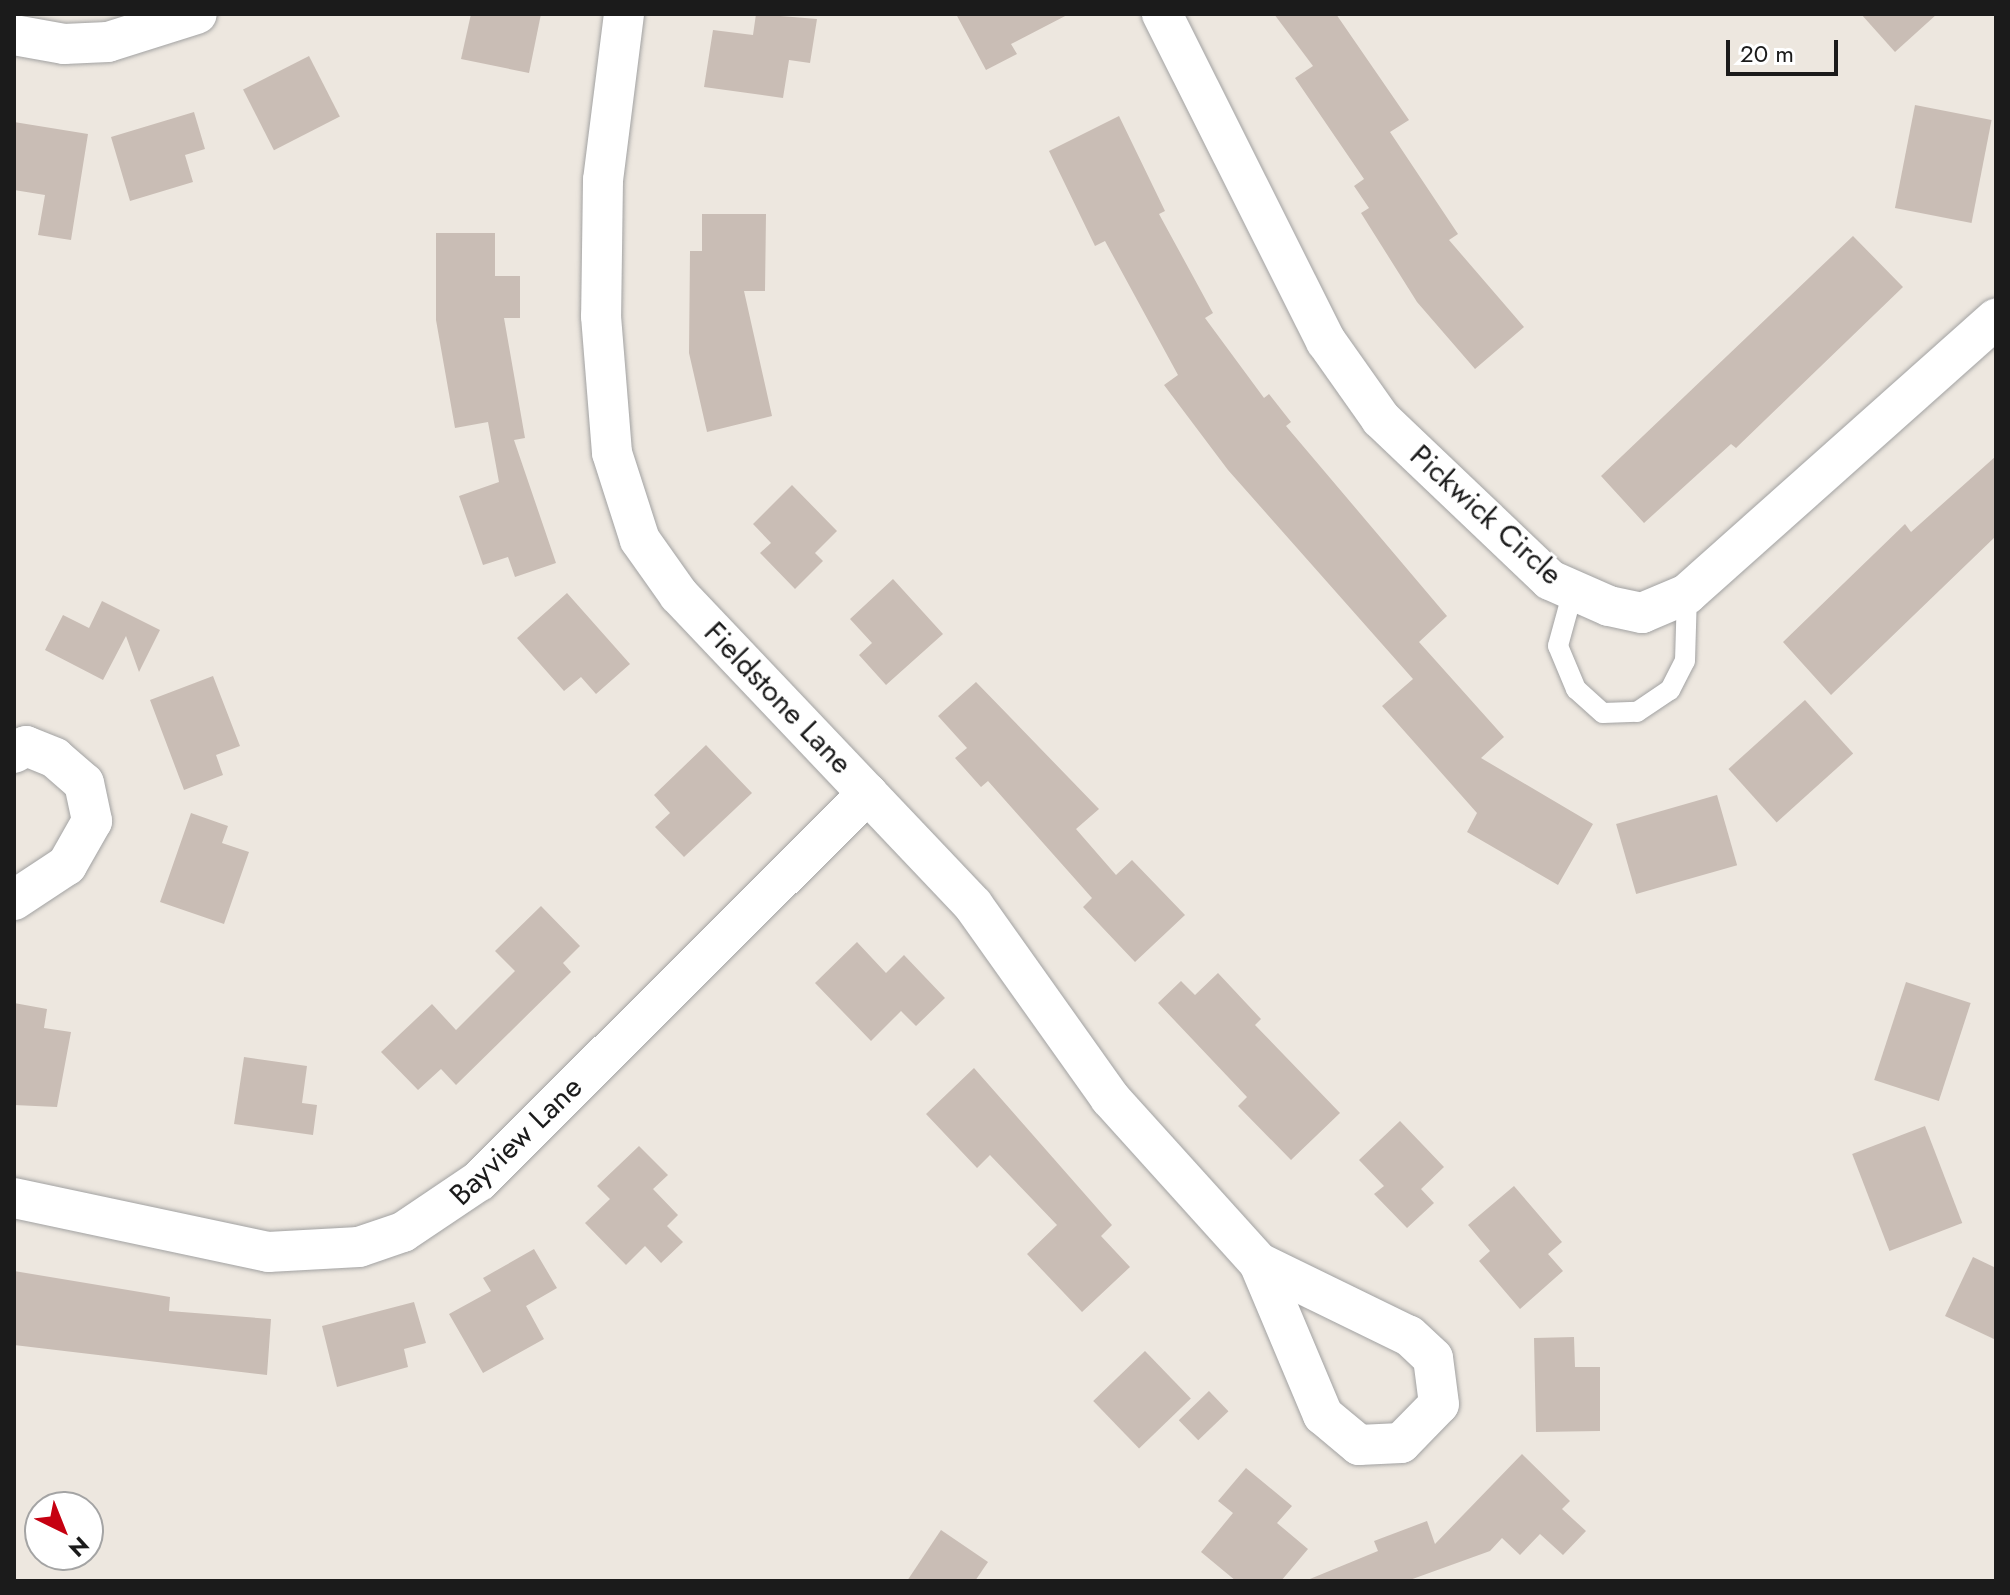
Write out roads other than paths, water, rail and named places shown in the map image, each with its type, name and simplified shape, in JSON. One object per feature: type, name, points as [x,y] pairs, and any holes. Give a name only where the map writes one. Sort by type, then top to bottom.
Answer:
[{"type":"street","points":[[14,35],[108,42],[197,14]]},
{"type":"street","name":"Fieldstone Lane","points":[[624,14],[603,180],[601,316],[612,453],[622,497],[665,577],[973,905],[1110,1098],[1259,1263],[1323,1415],[1359,1445],[1401,1443],[1439,1404],[1433,1358],[1409,1336],[1259,1263]]},
{"type":"street","name":"Pickwick Circle","points":[[1162,14],[1326,341],[1381,419],[1550,580],[1573,591],[1642,613],[1687,594],[1996,319]]},
{"type":"street","points":[[14,753],[26,746],[55,758],[84,783],[92,821],[67,865],[14,900]]},
{"type":"street","name":"Bayview Lane","points":[[14,1198],[268,1252],[359,1247],[403,1232],[479,1181],[868,793]]},
{"type":"lane","points":[[1573,591],[1558,646],[1576,689],[1603,713],[1637,712],[1670,690],[1685,661],[1687,594]]}]
